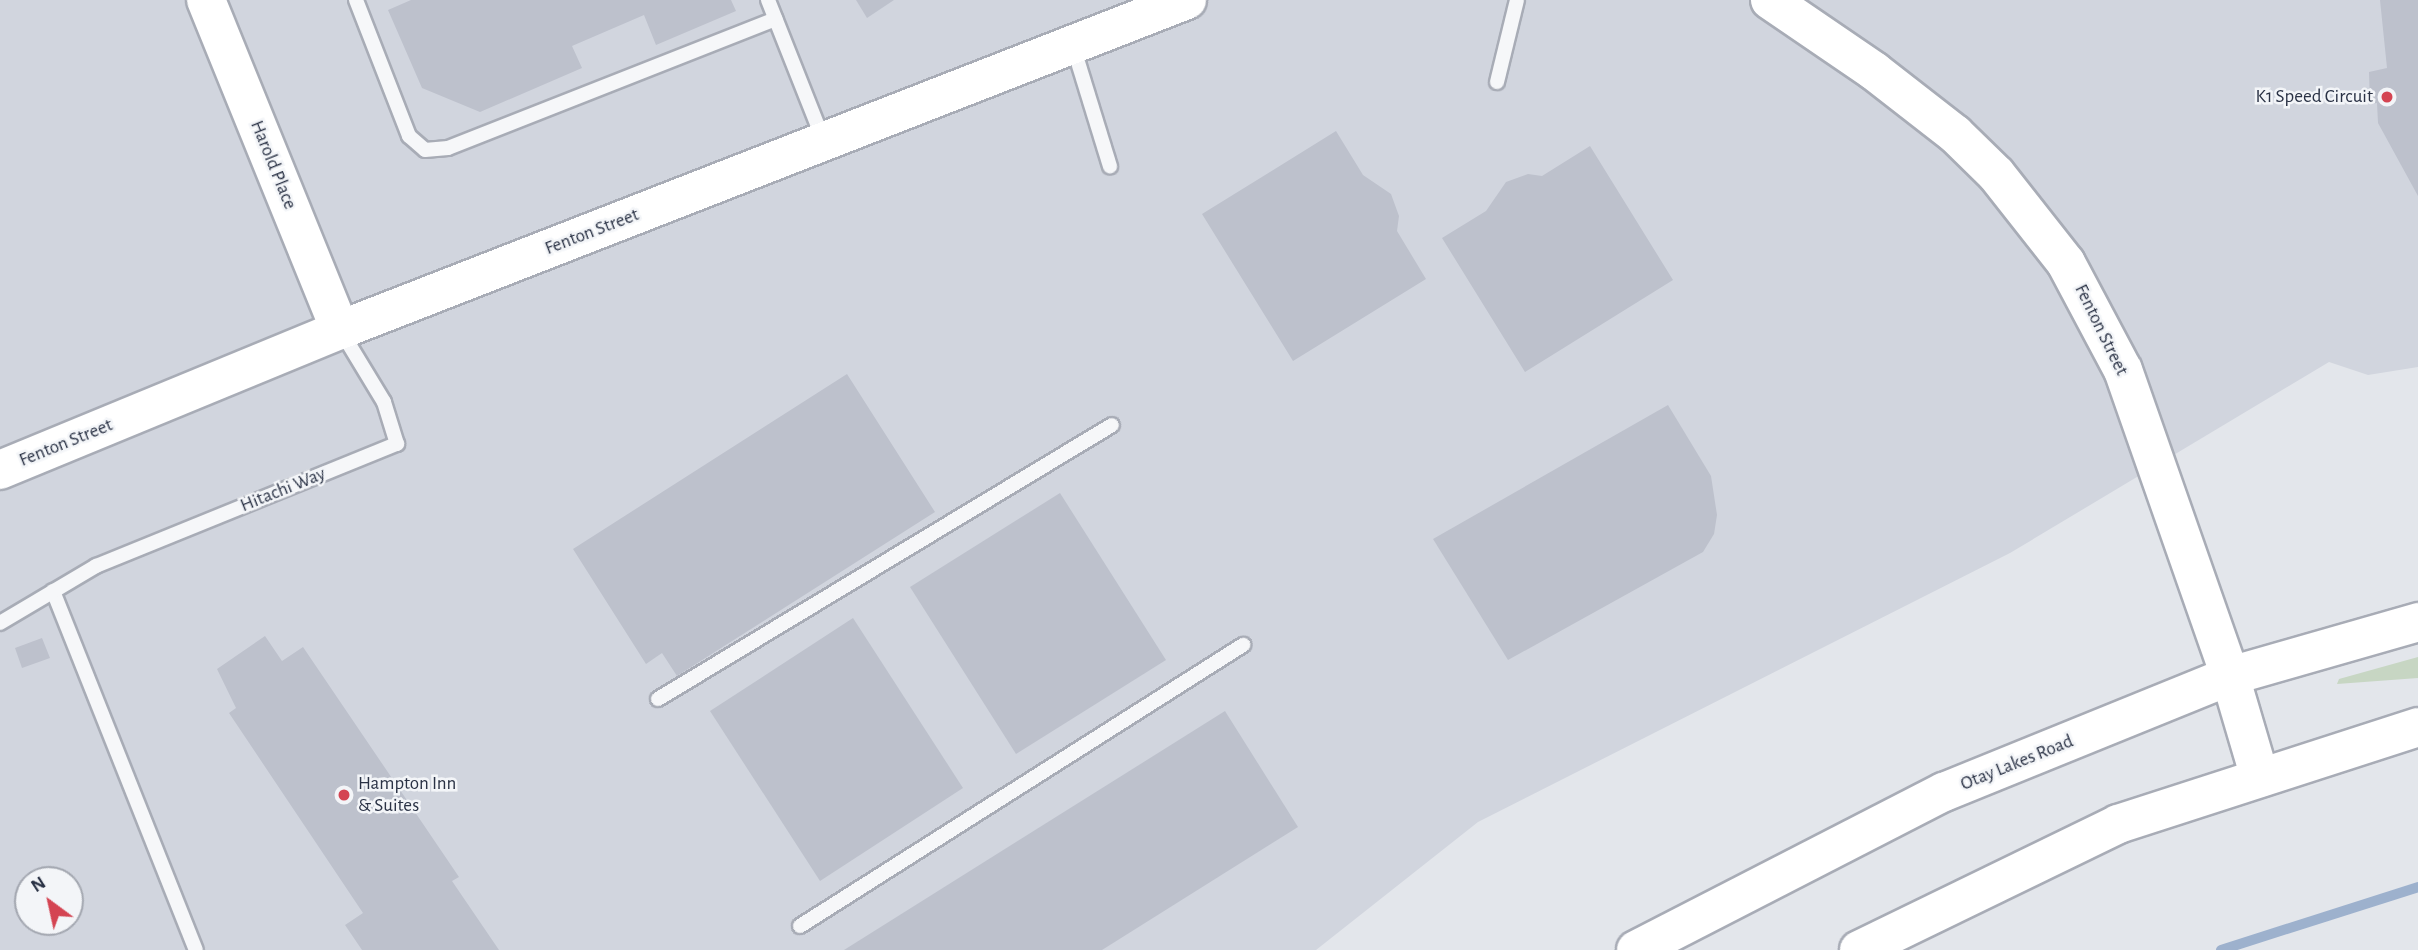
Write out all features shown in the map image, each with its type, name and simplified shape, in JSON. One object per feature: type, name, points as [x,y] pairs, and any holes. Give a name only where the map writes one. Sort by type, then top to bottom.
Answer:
[{"type":"street","name":"Harold Place","points":[[206,0],[340,330]]},
{"type":"street","name":"Fenton Street","points":[[0,470],[340,330],[1187,0]]},
{"type":"street","name":"Fenton Street","points":[[1770,0],[1885,78],[1955,134],[1996,174],[2066,263],[2123,370],[2230,677],[2260,778]]},
{"type":"street","name":"Otay Lakes Road","points":[[1636,950],[1944,792],[2230,677],[2418,622]]},
{"type":"street","points":[[1859,950],[2118,824],[2418,727]]},
{"type":"lane","points":[[356,0],[409,136],[425,149],[448,148],[776,19]]},
{"type":"lane","points":[[768,0],[824,141]]},
{"type":"lane","points":[[1497,82],[1517,0]]},
{"type":"lane","points":[[1073,44],[1110,166]]},
{"type":"lane","name":"Hitachi Way","points":[[0,623],[53,591],[138,547],[397,444],[384,402],[340,330]]},
{"type":"lane","points":[[658,699],[1112,425]]},
{"type":"lane","points":[[53,591],[196,950]]},
{"type":"lane","points":[[800,926],[1243,645]]},
{"type":"shaded area","points":[[0,0],[2418,0],[2418,367],[2368,375],[2329,362],[2010,553],[1478,822],[1316,950],[0,950]]},
{"type":"green space","points":[[2418,657],[2418,678],[2337,684],[2339,679]]},
{"type":"building","points":[[411,0],[731,0],[736,11],[656,45],[644,15],[572,46],[582,68],[480,112],[422,88],[388,10]]},
{"type":"building","points":[[856,0],[894,0],[867,18]]},
{"type":"building","points":[[2380,0],[2418,0],[2418,196],[2378,123],[2377,103],[2370,104],[2369,72],[2387,68]]},
{"type":"building","points":[[1336,131],[1363,175],[1391,194],[1399,216],[1397,231],[1426,279],[1293,361],[1202,214]]},
{"type":"building","points":[[1590,146],[1673,280],[1525,372],[1442,238],[1486,211],[1506,182],[1528,174],[1542,176]]},
{"type":"building","points":[[847,374],[935,512],[677,676],[662,653],[646,664],[573,549]]},
{"type":"building","points":[[1668,405],[1711,476],[1717,515],[1714,534],[1703,552],[1508,660],[1433,539]]},
{"type":"building","points":[[1060,493],[1166,660],[1016,754],[910,587]]},
{"type":"building","points":[[853,618],[963,788],[820,881],[710,711]]},
{"type":"building","name":"Hampton Inn & Suites","points":[[265,636],[282,661],[303,647],[459,877],[452,881],[499,950],[362,950],[345,925],[363,913],[229,713],[236,708],[217,669]]},
{"type":"building","points":[[42,638],[50,658],[22,668],[15,648]]},
{"type":"building","points":[[1225,711],[1298,827],[1102,950],[844,950]]},
{"type":"waterway","points":[[2221,950],[2418,887]]},
{"type":"place","name":"K1 Speed Circuit","points":[[2387,97]]},
{"type":"place","name":"Hampton Inn & Suites","points":[[344,795]]}]
